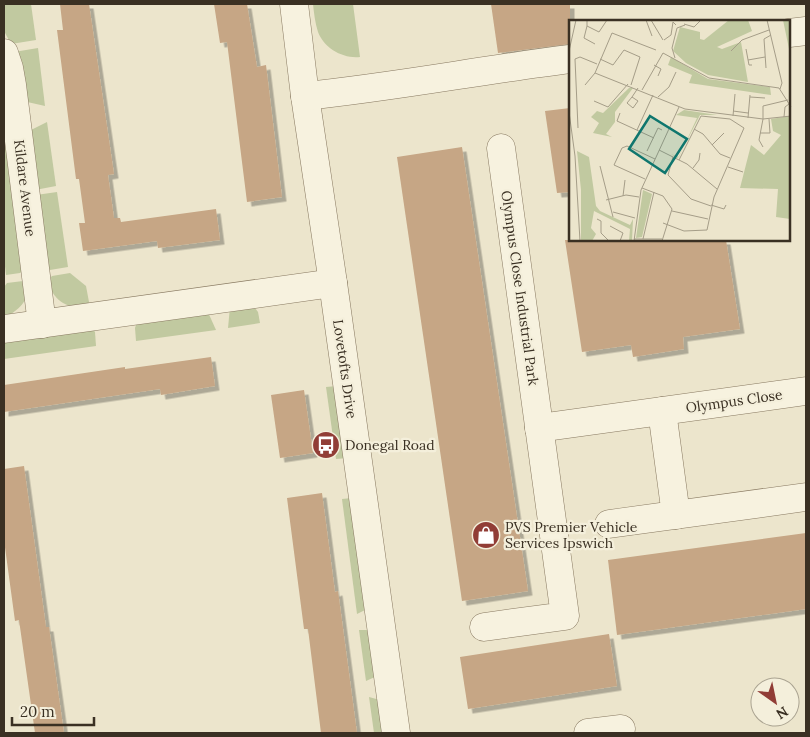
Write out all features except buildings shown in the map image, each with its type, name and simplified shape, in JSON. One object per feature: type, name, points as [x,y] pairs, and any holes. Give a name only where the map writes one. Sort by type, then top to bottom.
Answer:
[{"type":"street","name":"Lovetofts Drive","points":[[294,4],[305,96],[396,733]]},
{"type":"street","points":[[790,34],[806,31]]},
{"type":"street","name":"Kildare Avenue","points":[[4,52],[12,85],[42,324]]},
{"type":"street","points":[[305,96],[356,91],[522,65],[569,60]]},
{"type":"street","name":"Olympus Close Industrial Park","points":[[484,627],[565,616],[501,148]]},
{"type":"street","points":[[4,329],[333,283]]},
{"type":"street","name":"Olympus Close","points":[[539,428],[806,391]]},
{"type":"street","points":[[662,411],[676,515]]},
{"type":"street","points":[[609,524],[806,497]]},
{"type":"street","points":[[588,733],[621,729]]},
{"type":"green space","points":[[4,4],[31,4],[36,40],[11,44],[4,31]]},
{"type":"green space","points":[[313,4],[353,4],[360,57],[341,54],[325,43],[317,29]]},
{"type":"green space","points":[[38,48],[45,106],[23,101],[14,52]]},
{"type":"green space","points":[[47,122],[56,186],[35,190],[27,132]]},
{"type":"green space","points":[[4,126],[26,268],[20,273],[6,275],[4,258]]},
{"type":"green space","points":[[57,192],[68,267],[50,270],[44,266],[36,195]]},
{"type":"green space","points":[[70,273],[86,286],[89,302],[85,309],[71,306],[61,301],[53,293],[47,281],[52,276]]},
{"type":"green space","points":[[23,281],[27,293],[25,301],[4,318],[4,287],[7,283]]},
{"type":"green space","points":[[252,304],[258,312],[260,323],[228,328],[230,307]]},
{"type":"green space","points":[[207,310],[216,330],[136,341],[135,328],[138,319]]},
{"type":"green space","points":[[91,326],[95,332],[96,346],[4,359],[4,338]]},
{"type":"green space","points":[[337,386],[348,458],[336,459],[326,387]]},
{"type":"green space","points":[[352,498],[367,609],[357,614],[342,499]]},
{"type":"green space","points":[[359,630],[370,630],[377,676],[366,681]]},
{"type":"green space","points":[[369,697],[380,700],[384,733],[374,733]]},
{"type":"place","name":"Donegal Road","points":[[326,445]]},
{"type":"place","name":"PVS Premier Vehicle Services Ipswich","points":[[486,535]]}]
